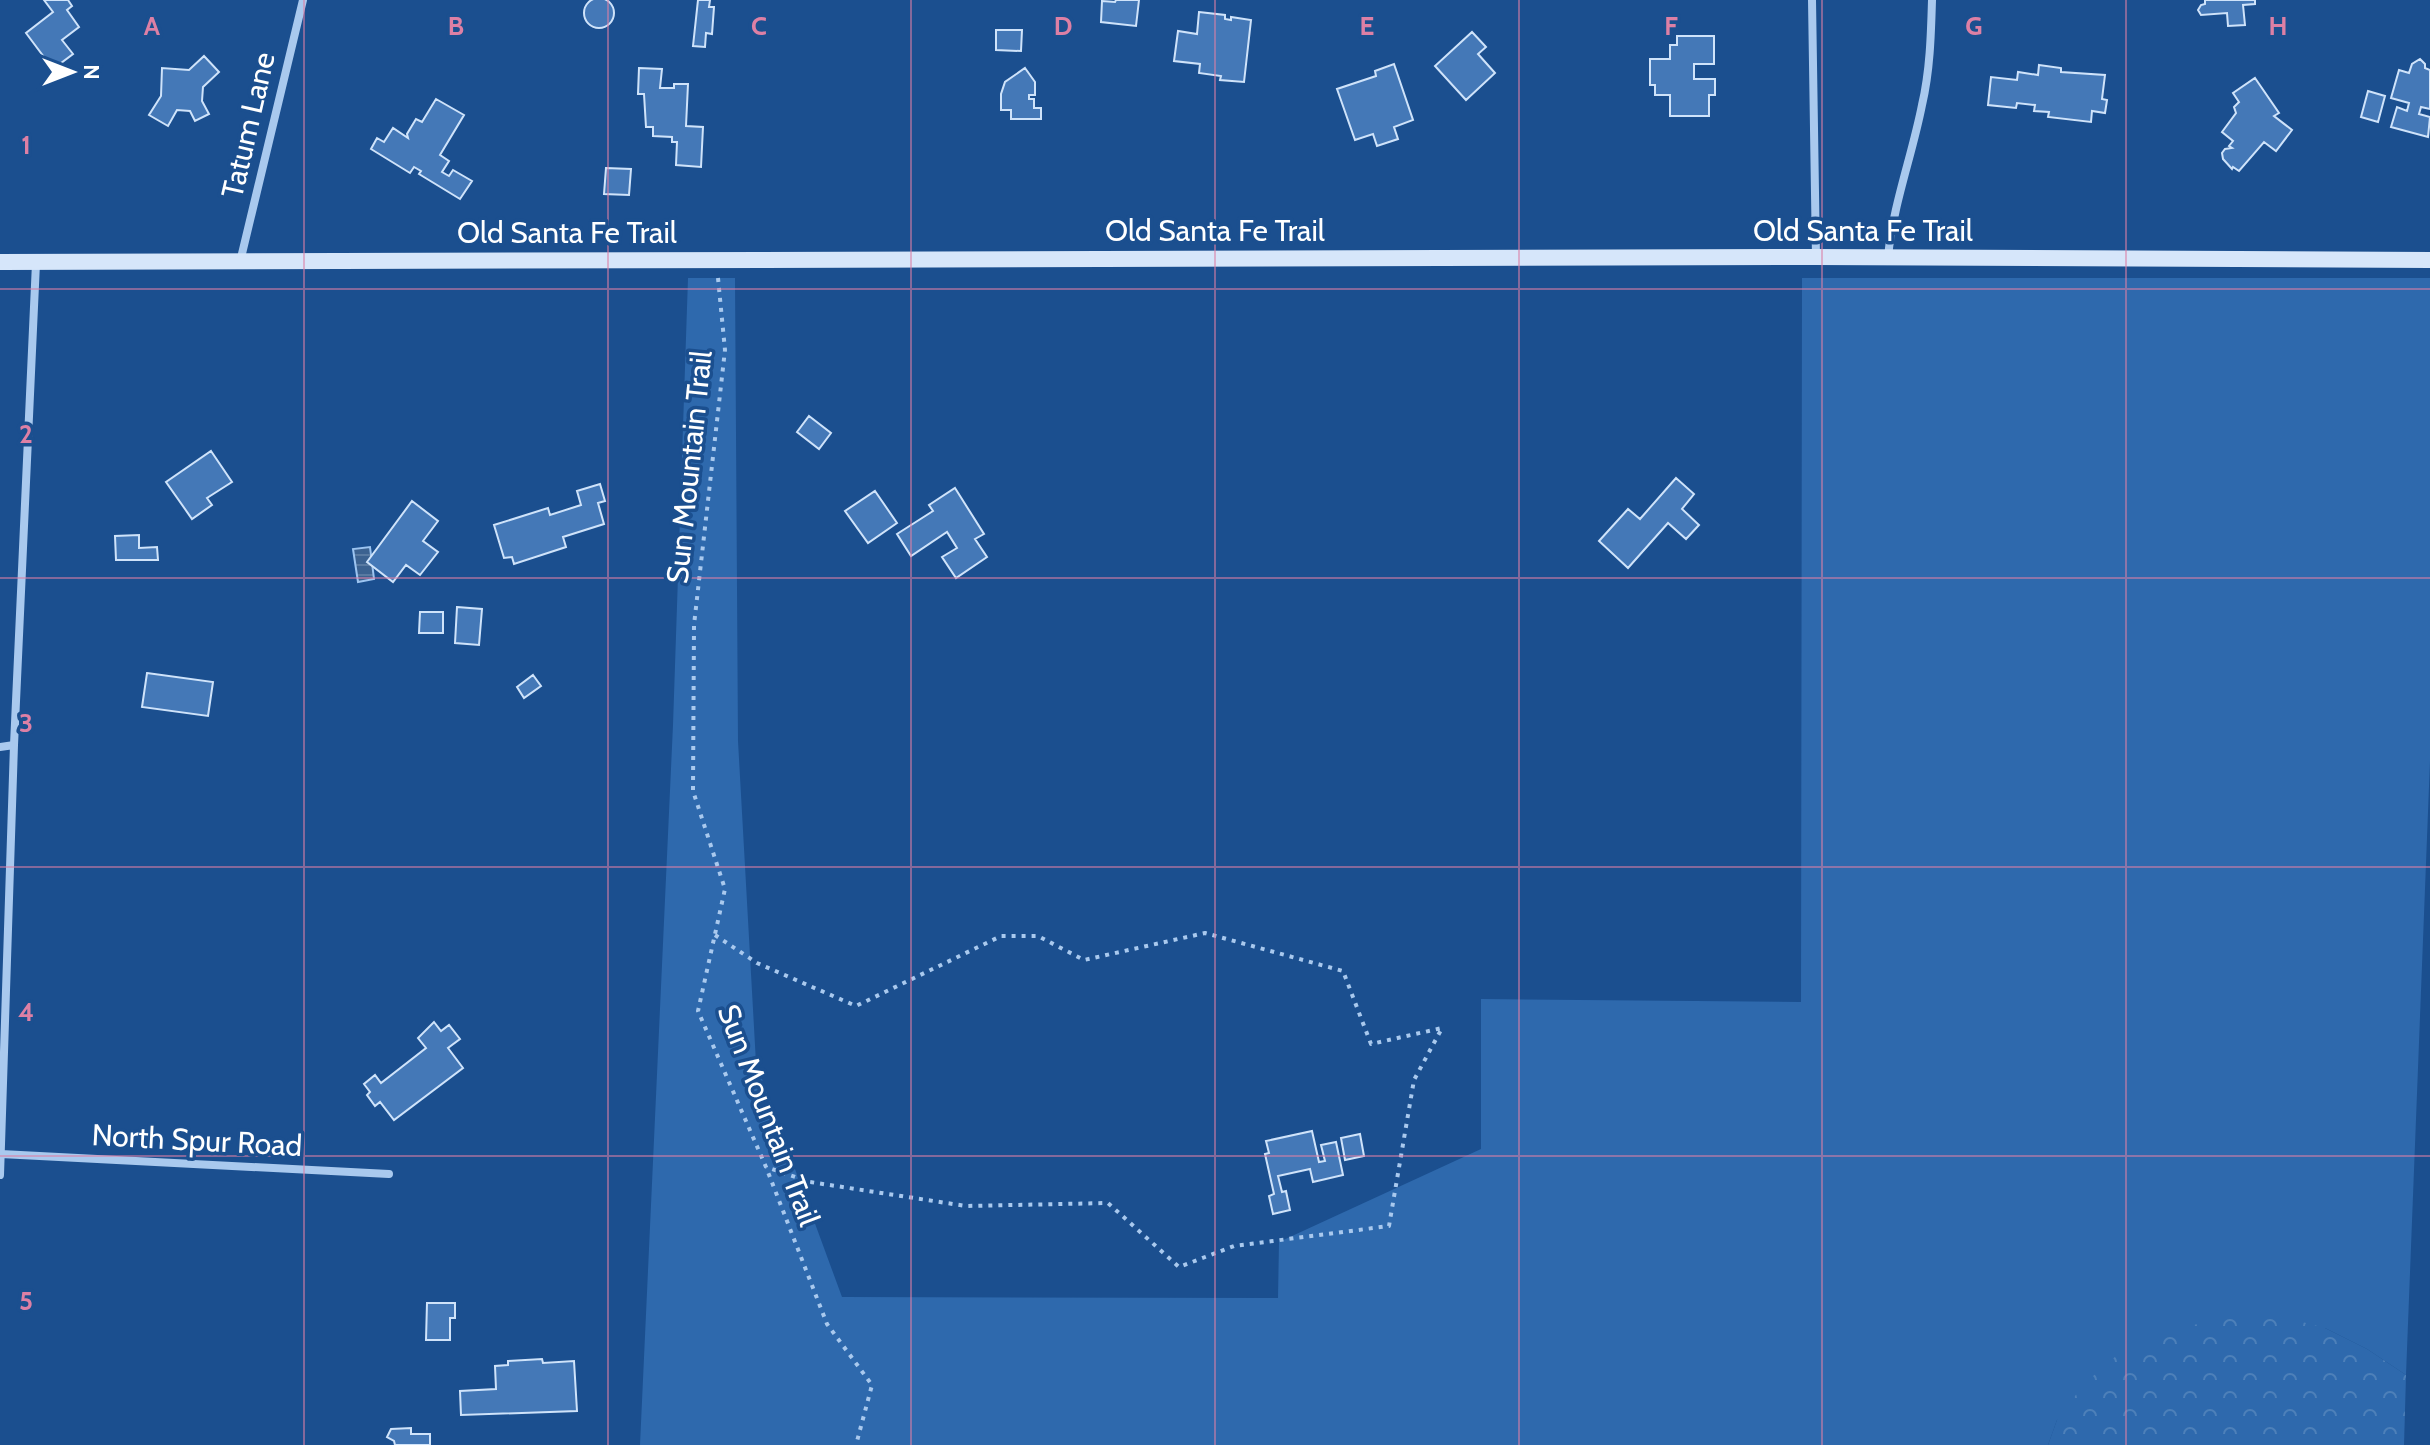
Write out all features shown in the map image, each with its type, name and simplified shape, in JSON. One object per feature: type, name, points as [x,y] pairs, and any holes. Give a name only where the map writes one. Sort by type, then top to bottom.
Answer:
[{"type":"street","name":"Tatum Lane","points":[[240,262],[303,0]]},
{"type":"street","points":[[1812,0],[1816,257]]},
{"type":"street","points":[[1888,257],[1891,227],[1923,101],[1932,0]]},
{"type":"street","name":"Old Santa Fe Trail","points":[[0,262],[1816,257],[2430,260]]},
{"type":"street","points":[[0,1175],[14,745],[37,262]]},
{"type":"street","points":[[0,747],[14,745]]},
{"type":"street","name":"North Spur Road","points":[[1,1154],[389,1174]]},
{"type":"path","name":"Sun Mountain Trail","points":[[716,259],[725,350],[694,625],[693,791],[725,889],[698,1011],[766,1167],[827,1324],[872,1385],[856,1445]]},
{"type":"path","points":[[715,935],[757,963],[856,1006],[1001,936],[1038,936],[1084,960],[1205,933],[1343,971],[1371,1044],[1442,1028],[1414,1080],[1389,1226],[1234,1246],[1179,1267],[1108,1203],[966,1206],[810,1182],[766,1167]]},
{"type":"green space","points":[[688,278],[735,278],[738,741],[756,1063],[842,1297],[1278,1298],[1279,1242],[1481,1149],[1481,999],[1801,1002],[1802,278],[2430,278],[2430,761],[2406,1375],[2367,1349],[2325,1328],[2057,1420],[2048,1445],[640,1445],[673,725]]},
{"type":"green space","points":[[2260,1311],[2325,1328],[2367,1349],[2406,1375],[2404,1445],[2048,1445],[2057,1420],[2084,1384],[2124,1349],[2197,1324]]},
{"type":"shaded area","points":[[370,547],[374,579],[358,582],[353,549]]},
{"type":"building","points":[[599,-2],[610,2],[614,13],[610,24],[599,28],[588,24],[584,13],[588,2]]},
{"type":"building","points":[[44,0],[68,0],[72,6],[67,10],[79,27],[62,40],[73,54],[53,69],[26,33],[53,12]]},
{"type":"building","points":[[698,0],[710,0],[709,7],[714,7],[712,34],[706,33],[705,47],[693,46]]},
{"type":"building","points":[[1139,0],[1136,26],[1101,22],[1102,1]]},
{"type":"building","points":[[2205,0],[2255,0],[2255,4],[2243,5],[2245,25],[2228,26],[2227,13],[2201,15],[2198,10]]},
{"type":"building","points":[[1199,12],[1225,15],[1225,19],[1231,20],[1231,17],[1251,20],[1244,82],[1220,80],[1221,76],[1199,73],[1200,64],[1174,61],[1178,31],[1197,34]]},
{"type":"building","points":[[996,30],[1022,30],[1021,51],[996,50]]},
{"type":"building","points":[[1472,32],[1486,47],[1478,54],[1495,73],[1466,100],[1435,66]]},
{"type":"building","points":[[1677,36],[1714,36],[1714,64],[1694,64],[1694,79],[1715,79],[1715,95],[1709,95],[1709,116],[1670,116],[1670,95],[1655,95],[1655,85],[1650,85],[1650,59],[1670,59],[1670,45],[1677,45]]},
{"type":"building","points":[[204,56],[219,72],[203,87],[202,101],[209,114],[195,121],[190,111],[177,110],[168,126],[149,115],[161,96],[162,68],[189,70]]},
{"type":"building","points":[[2420,59],[2430,70],[2430,109],[2421,107],[2419,114],[2430,117],[2428,137],[2391,127],[2397,107],[2407,111],[2409,103],[2391,98],[2399,70],[2409,73],[2412,64]]},
{"type":"building","points":[[1394,64],[1413,120],[1394,127],[1398,139],[1377,146],[1373,134],[1355,140],[1337,89],[1376,76],[1375,71]]},
{"type":"building","points":[[2039,65],[2061,68],[2061,72],[2105,75],[2102,99],[2107,100],[2105,113],[2092,111],[2091,122],[2048,117],[2049,112],[2034,111],[2035,105],[2017,103],[2016,108],[1988,105],[1991,77],[2017,80],[2018,72],[2038,75]]},
{"type":"building","points":[[639,68],[662,69],[660,88],[688,84],[686,126],[703,127],[701,167],[676,165],[677,142],[672,142],[672,137],[653,136],[653,127],[646,127],[644,94],[638,94]]},
{"type":"building","points":[[1025,68],[1035,82],[1035,95],[1029,95],[1029,99],[1034,99],[1034,108],[1041,108],[1041,119],[1011,119],[1011,110],[1001,110],[1005,82]]},
{"type":"building","points":[[2255,78],[2279,113],[2274,116],[2292,130],[2276,151],[2264,142],[2239,171],[2232,169],[2223,159],[2222,153],[2232,148],[2229,146],[2233,141],[2222,132],[2236,113],[2234,107],[2239,102],[2233,93]]},
{"type":"building","points":[[2368,91],[2385,96],[2378,122],[2361,117]]},
{"type":"building","points":[[436,99],[464,115],[440,155],[449,161],[442,172],[449,176],[453,170],[472,181],[460,199],[419,174],[421,171],[414,167],[410,173],[371,149],[377,138],[384,142],[393,128],[408,138],[407,134],[416,119],[422,122]]},
{"type":"building","points":[[606,168],[631,169],[629,195],[604,194]]},
{"type":"building","points":[[809,416],[831,433],[819,449],[797,432]]},
{"type":"building","points":[[211,451],[232,482],[207,498],[212,505],[192,519],[166,482]]},
{"type":"building","points":[[1676,478],[1694,494],[1682,509],[1699,525],[1686,539],[1668,523],[1628,568],[1599,541],[1628,509],[1640,519]]},
{"type":"building","points":[[600,484],[605,501],[598,503],[604,524],[563,537],[566,547],[514,564],[512,557],[504,558],[494,525],[548,508],[550,515],[581,505],[577,491]]},
{"type":"building","points":[[955,488],[984,534],[975,539],[987,557],[956,578],[942,557],[957,548],[947,532],[911,556],[897,534],[933,511],[929,505]]},
{"type":"building","points":[[875,491],[897,523],[868,543],[845,511]]},
{"type":"building","points":[[412,501],[438,521],[423,541],[438,552],[420,575],[406,565],[393,582],[367,562]]},
{"type":"building","points":[[139,535],[139,548],[157,547],[158,560],[116,560],[115,536]]},
{"type":"building","points":[[457,607],[482,609],[479,645],[455,643]]},
{"type":"building","points":[[420,612],[443,612],[443,633],[419,633]]},
{"type":"building","points":[[147,673],[213,682],[208,716],[142,707]]},
{"type":"building","points":[[533,675],[541,686],[524,698],[517,687]]},
{"type":"building","points":[[434,1022],[441,1031],[449,1025],[460,1039],[448,1048],[463,1068],[394,1120],[380,1102],[375,1106],[364,1084],[375,1075],[381,1083],[426,1048],[418,1038]]},
{"type":"building","points":[[1312,1131],[1319,1162],[1325,1161],[1321,1145],[1336,1142],[1343,1175],[1313,1182],[1310,1169],[1278,1176],[1282,1192],[1286,1191],[1290,1210],[1273,1214],[1269,1196],[1274,1194],[1265,1154],[1269,1153],[1266,1141]]},
{"type":"building","points":[[1360,1134],[1364,1156],[1345,1160],[1341,1138]]},
{"type":"building","points":[[427,1303],[455,1303],[455,1318],[450,1318],[450,1340],[426,1340]]},
{"type":"building","points":[[542,1359],[543,1363],[574,1361],[577,1411],[461,1415],[460,1391],[496,1389],[495,1366],[508,1365],[508,1361]]},
{"type":"building","points":[[411,1428],[411,1434],[430,1434],[430,1445],[395,1445],[387,1437],[391,1429]]}]
